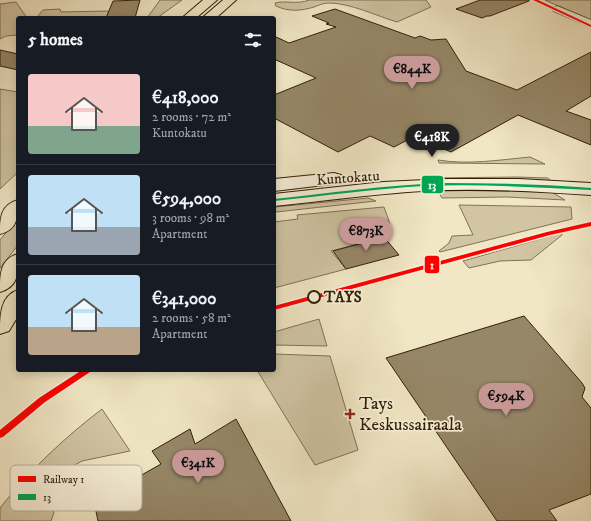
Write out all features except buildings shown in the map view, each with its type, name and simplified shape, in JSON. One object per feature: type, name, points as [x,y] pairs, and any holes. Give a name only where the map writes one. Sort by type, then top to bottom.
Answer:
[{"type":"highway","points":[[191,16],[211,0]]},
{"type":"highway","points":[[210,16],[230,0]]},
{"type":"highway","points":[[0,228],[16,208]]},
{"type":"highway","points":[[0,284],[16,264]]},
{"type":"highway","points":[[0,325],[16,301]]},
{"type":"street","points":[[557,9],[591,24]]},
{"type":"street","name":"Kuntokatu","points":[[276,185],[360,176],[435,173],[530,173],[591,175]]},
{"type":"street","name":"Kuntokatu","points":[[276,200],[370,189],[431,185],[512,185],[591,189]]},
{"type":"shaded area","points":[[160,0],[182,0],[160,16],[148,16]]},
{"type":"shaded area","points":[[309,0],[426,0],[431,7],[397,22],[346,5],[325,3],[309,8],[295,10],[281,8],[276,6],[275,3],[300,2]]},
{"type":"shaded area","points":[[545,0],[591,0],[591,21]]},
{"type":"shaded area","points":[[16,2],[26,16],[16,16],[16,35],[6,36],[0,39],[0,4]]},
{"type":"shaded area","points":[[60,9],[61,12],[109,11],[107,16],[38,16],[43,10]]},
{"type":"shaded area","points":[[0,89],[16,92],[16,174],[0,189]]},
{"type":"shaded area","points":[[530,157],[545,164],[439,163],[438,160],[472,162]]},
{"type":"shaded area","points":[[432,178],[548,178],[550,180],[549,182],[433,180]]},
{"type":"shaded area","points":[[437,190],[550,191],[565,200],[507,197],[442,198]]},
{"type":"shaded area","points":[[368,198],[376,201],[276,212],[276,207]]},
{"type":"shaded area","points":[[459,205],[571,207],[572,219],[440,252],[439,251],[449,243],[452,236],[473,235]]},
{"type":"shaded area","points":[[384,207],[390,224],[385,225],[366,242],[331,251],[346,269],[276,287],[276,222],[298,219],[297,215]]},
{"type":"shaded area","points":[[16,220],[16,248],[0,268],[0,240]]},
{"type":"shaded area","points":[[561,233],[562,235],[531,260],[500,261],[469,268],[463,261]]},
{"type":"shaded area","points":[[319,319],[327,346],[276,345],[276,331]]},
{"type":"shaded area","points":[[276,354],[330,356],[358,450],[315,465],[258,372],[276,372]]},
{"type":"shaded area","points":[[102,409],[130,451],[82,461],[75,465],[38,465],[74,431]]},
{"type":"shaded area","points":[[10,495],[10,511],[54,512],[51,521],[0,521],[0,508]]},
{"type":"rail line","name":"1","points":[[535,0],[591,26]]},
{"type":"rail line","name":"1","points":[[276,307],[549,233],[591,224]]},
{"type":"rail line","name":"1","points":[[0,435],[42,400],[84,372]]},
{"type":"transit line","name":"13","points":[[276,200],[423,185],[465,184],[549,186],[591,189]]},
{"type":"place","name":"TAYS","points":[[314,297]]},
{"type":"place","name":"Tays Keskussairaala","points":[[350,414]]}]
